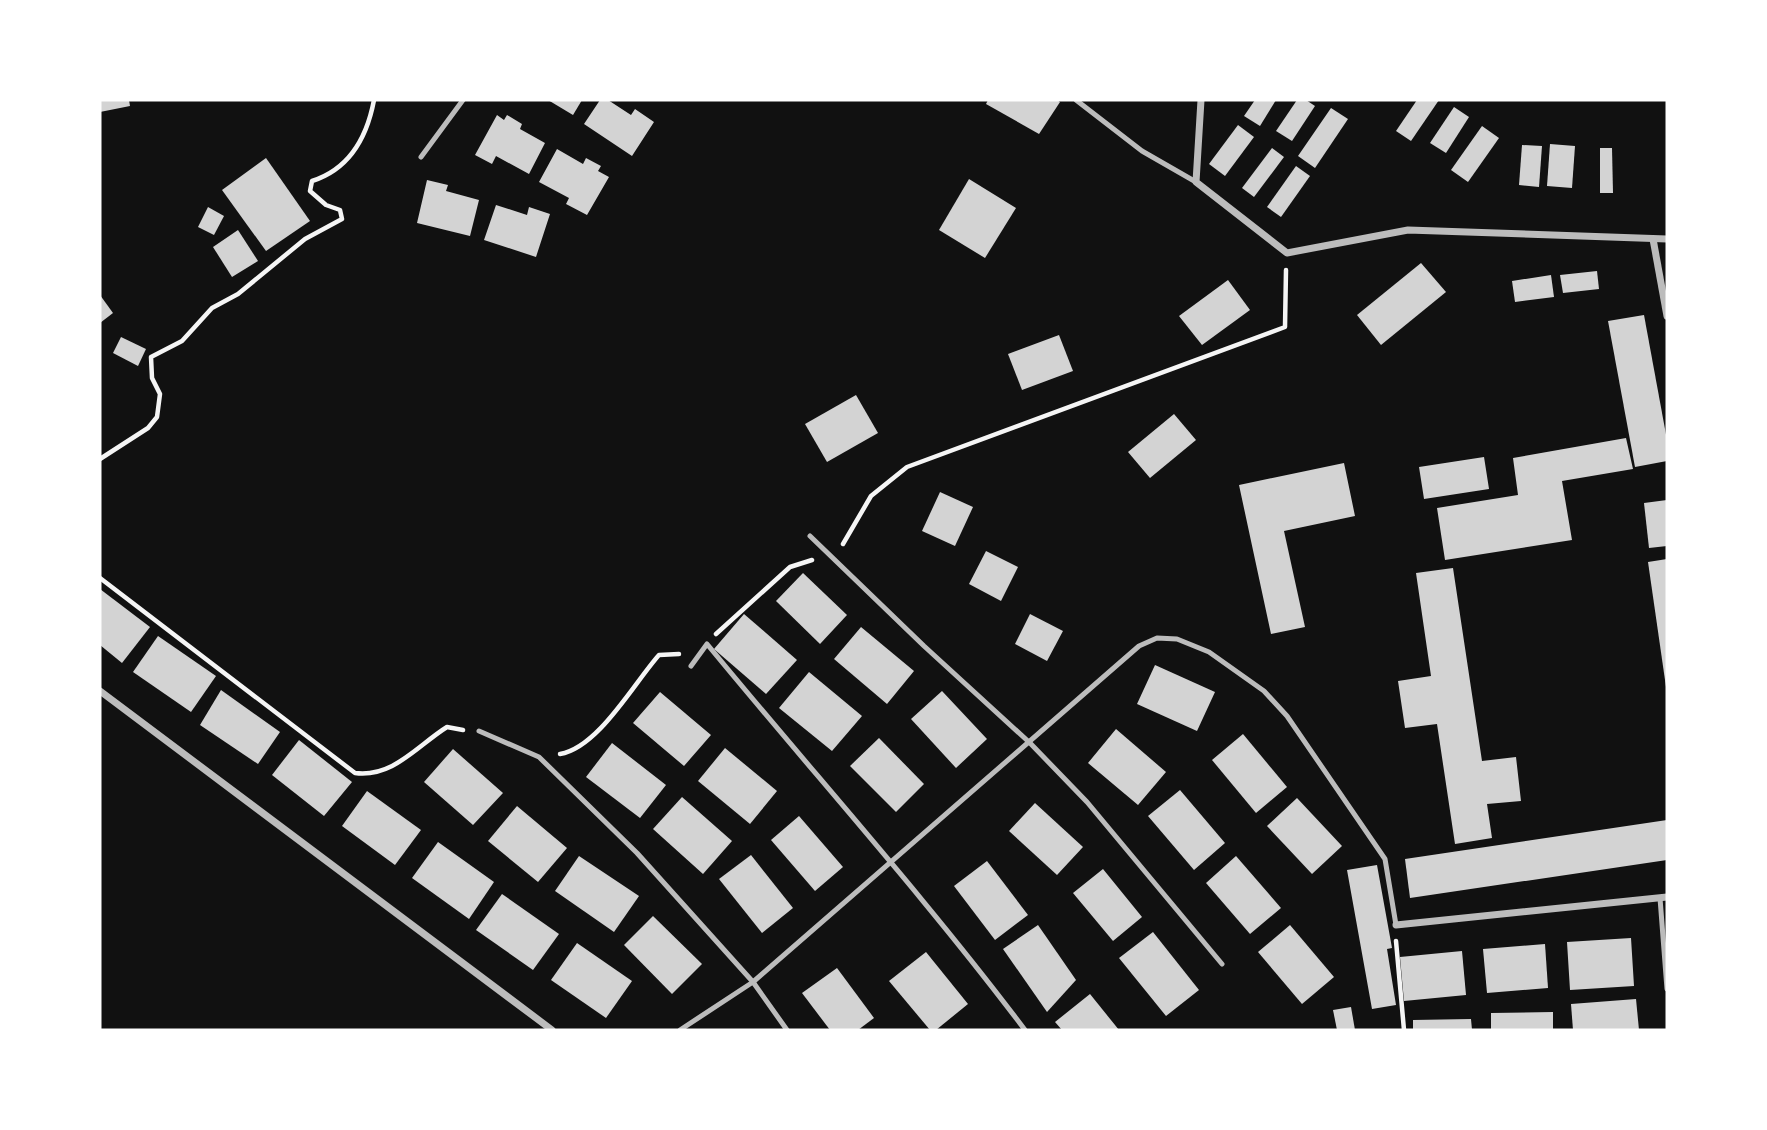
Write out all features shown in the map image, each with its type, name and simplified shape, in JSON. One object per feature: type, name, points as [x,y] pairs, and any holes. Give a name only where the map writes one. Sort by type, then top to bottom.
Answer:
[{"type":"street","points":[[1201,100],[1196,182],[1287,253],[1408,230],[1667,239]]},
{"type":"street","points":[[1653,239],[1667,316]]},
{"type":"street","points":[[100,691],[552,1030]]},
{"type":"street","points":[[1396,925],[1664,897]]},
{"type":"lane","points":[[422,157],[463,100]]},
{"type":"lane","points":[[1076,100],[1142,151],[1196,182]]},
{"type":"lane","points":[[810,536],[1030,743],[1087,802],[1222,964]]},
{"type":"lane","points":[[680,1030],[753,982],[1139,646],[1157,638],[1177,639],[1209,652],[1264,691],[1287,716],[1385,859],[1396,925]]},
{"type":"lane","points":[[691,666],[707,644],[958,940],[1025,1030]]},
{"type":"lane","points":[[479,731],[539,757],[637,853],[753,982],[787,1030]]},
{"type":"lane","points":[[1664,897],[1667,989]]},
{"type":"path","points":[[100,460],[148,428],[157,417],[160,394],[152,378],[151,357],[182,341],[212,308],[238,294],[304,239],[342,219],[340,210],[327,205],[310,191],[312,181],[332,175],[343,166],[371,122],[374,100]]},
{"type":"path","points":[[539,757],[566,753],[594,735],[618,710],[635,681],[659,655],[685,654],[707,644],[746,604],[790,566],[816,560],[837,562],[845,538],[871,496],[907,467],[1284,327],[1287,253]]},
{"type":"path","points":[[100,578],[355,773],[367,775],[412,756],[428,739],[447,727],[469,732]]},
{"type":"path","points":[[1396,925],[1404,1030]]},
{"type":"building","points":[[100,100],[129,100],[130,106],[100,112]]},
{"type":"building","points":[[548,100],[582,100],[573,115]]},
{"type":"building","points":[[600,100],[608,100],[631,115],[635,109],[654,122],[632,156],[584,124]]},
{"type":"building","points":[[988,100],[1060,102],[1039,134],[986,104]]},
{"type":"building","points":[[1255,100],[1276,100],[1260,126],[1244,116]]},
{"type":"building","points":[[1297,100],[1306,100],[1315,106],[1292,141],[1276,131]]},
{"type":"building","points":[[1417,100],[1439,100],[1411,141],[1396,131]]},
{"type":"building","points":[[1454,107],[1469,117],[1446,153],[1430,143]]},
{"type":"building","points":[[1331,108],[1348,119],[1315,168],[1298,156]]},
{"type":"building","points":[[497,115],[504,120],[507,115],[522,124],[520,129],[545,143],[529,174],[496,156],[492,164],[475,155]]},
{"type":"building","points":[[1238,125],[1254,137],[1225,176],[1209,164]]},
{"type":"building","points":[[1482,126],[1499,138],[1468,182],[1451,170]]},
{"type":"building","points":[[1550,144],[1575,146],[1572,188],[1547,186]]},
{"type":"building","points":[[1522,145],[1542,146],[1539,187],[1519,185]]},
{"type":"building","points":[[1272,148],[1284,157],[1254,197],[1242,188]]},
{"type":"building","points":[[1600,148],[1612,148],[1613,193],[1600,193]]},
{"type":"building","points":[[557,149],[583,164],[586,158],[601,166],[598,171],[609,177],[587,215],[566,204],[569,198],[539,182]]},
{"type":"building","points":[[266,158],[310,221],[266,251],[222,190]]},
{"type":"building","points":[[1296,166],[1310,176],[1281,217],[1267,207]]},
{"type":"building","points":[[969,179],[1016,208],[985,258],[939,230]]},
{"type":"building","points":[[427,180],[448,185],[446,191],[479,200],[470,236],[417,223]]},
{"type":"building","points":[[496,205],[527,215],[529,207],[550,214],[536,257],[484,240]]},
{"type":"building","points":[[208,207],[224,216],[214,235],[198,227]]},
{"type":"building","points":[[238,230],[258,261],[232,277],[213,247]]},
{"type":"building","points":[[1421,263],[1446,292],[1381,345],[1357,315]]},
{"type":"building","points":[[1597,271],[1599,289],[1563,293],[1560,275]]},
{"type":"building","points":[[1551,275],[1554,297],[1515,302],[1512,281]]},
{"type":"building","points":[[1228,280],[1250,310],[1202,345],[1179,316]]},
{"type":"building","points":[[100,295],[113,313],[100,323]]},
{"type":"building","points":[[1644,315],[1667,440],[1667,461],[1635,467],[1608,321]]},
{"type":"building","points":[[1059,335],[1073,371],[1022,390],[1008,354]]},
{"type":"building","points":[[121,337],[146,349],[138,366],[113,353]]},
{"type":"building","points":[[856,395],[878,433],[827,462],[805,424]]},
{"type":"building","points":[[1174,414],[1196,440],[1150,478],[1128,452]]},
{"type":"building","points":[[1626,438],[1633,469],[1562,481],[1572,540],[1445,560],[1437,508],[1518,495],[1513,458]]},
{"type":"building","points":[[1484,457],[1489,489],[1424,499],[1419,467]]},
{"type":"building","points":[[1344,463],[1355,516],[1284,531],[1305,627],[1271,634],[1239,485]]},
{"type":"building","points":[[940,492],[973,507],[955,546],[922,531]]},
{"type":"building","points":[[1667,500],[1667,546],[1649,548],[1644,503]]},
{"type":"building","points":[[986,551],[1018,567],[1001,601],[969,584]]},
{"type":"building","points":[[1667,559],[1667,687],[1666,687],[1648,562]]},
{"type":"building","points":[[1453,568],[1482,761],[1516,757],[1521,801],[1487,804],[1492,838],[1455,844],[1437,724],[1405,728],[1398,681],[1431,676],[1416,573]]},
{"type":"building","points":[[803,573],[847,615],[820,644],[776,601]]},
{"type":"building","points":[[100,589],[150,627],[122,663],[100,645]]},
{"type":"building","points":[[744,614],[797,660],[766,694],[714,649]]},
{"type":"building","points":[[1030,614],[1063,631],[1047,661],[1015,644]]},
{"type":"building","points":[[861,627],[914,671],[887,704],[834,659]]},
{"type":"building","points":[[158,636],[216,676],[191,712],[133,672]]},
{"type":"building","points":[[1155,665],[1215,692],[1197,731],[1137,704]]},
{"type":"building","points":[[809,672],[862,716],[832,751],[779,708]]},
{"type":"building","points":[[221,690],[280,732],[258,764],[200,725]]},
{"type":"building","points":[[942,691],[987,739],[956,768],[911,719]]},
{"type":"building","points":[[660,692],[711,735],[684,766],[633,723]]},
{"type":"building","points":[[1116,729],[1166,772],[1138,805],[1088,763]]},
{"type":"building","points":[[1243,734],[1287,787],[1256,813],[1212,760]]},
{"type":"building","points":[[879,738],[924,784],[896,812],[850,766]]},
{"type":"building","points":[[299,740],[352,782],[324,816],[272,775]]},
{"type":"building","points":[[612,743],[666,785],[640,818],[586,777]]},
{"type":"building","points":[[725,748],[777,791],[750,824],[698,781]]},
{"type":"building","points":[[453,749],[503,793],[473,825],[424,782]]},
{"type":"building","points":[[1180,790],[1225,843],[1194,870],[1148,816]]},
{"type":"building","points":[[367,791],[421,830],[395,865],[342,826]]},
{"type":"building","points":[[682,797],[732,841],[703,874],[653,829]]},
{"type":"building","points":[[1297,798],[1342,846],[1312,874],[1267,826]]},
{"type":"building","points":[[1035,803],[1083,847],[1057,875],[1009,831]]},
{"type":"building","points":[[517,806],[567,848],[538,882],[488,841]]},
{"type":"building","points":[[799,816],[843,867],[815,891],[771,840]]},
{"type":"building","points":[[1667,820],[1667,860],[1410,898],[1405,859]]},
{"type":"building","points":[[438,842],[494,882],[469,919],[412,878]]},
{"type":"building","points":[[751,855],[793,908],[762,933],[719,879]]},
{"type":"building","points":[[579,856],[639,896],[614,932],[555,891]]},
{"type":"building","points":[[1236,856],[1281,908],[1250,934],[1206,883]]},
{"type":"building","points":[[987,861],[1028,915],[995,940],[954,886]]},
{"type":"building","points":[[1377,865],[1392,948],[1387,949],[1396,1005],[1372,1009],[1347,870]]},
{"type":"building","points":[[1103,869],[1142,917],[1113,941],[1073,893]]},
{"type":"building","points":[[502,894],[559,934],[533,970],[476,930]]},
{"type":"building","points":[[653,916],[702,964],[672,994],[624,945]]},
{"type":"building","points":[[1038,925],[1076,980],[1047,1012],[1003,949]]},
{"type":"building","points":[[1290,925],[1334,977],[1302,1004],[1258,952]]},
{"type":"building","points":[[1153,932],[1199,990],[1166,1016],[1119,958]]},
{"type":"building","points":[[1631,938],[1634,986],[1570,990],[1567,942]]},
{"type":"building","points":[[577,943],[632,981],[606,1018],[551,980]]},
{"type":"building","points":[[1545,944],[1548,988],[1487,993],[1483,949]]},
{"type":"building","points":[[1462,951],[1466,995],[1404,1001],[1400,957]]},
{"type":"building","points":[[926,952],[968,1004],[936,1030],[930,1030],[889,981]]},
{"type":"building","points":[[837,968],[874,1018],[858,1030],[830,1030],[802,993]]},
{"type":"building","points":[[1090,994],[1119,1030],[1062,1030],[1055,1022]]},
{"type":"building","points":[[1636,999],[1639,1030],[1573,1030],[1571,1004]]},
{"type":"building","points":[[1351,1007],[1355,1030],[1337,1030],[1333,1010]]},
{"type":"building","points":[[1553,1012],[1553,1030],[1491,1030],[1491,1013]]},
{"type":"building","points":[[1471,1019],[1472,1030],[1413,1030],[1413,1020]]}]
